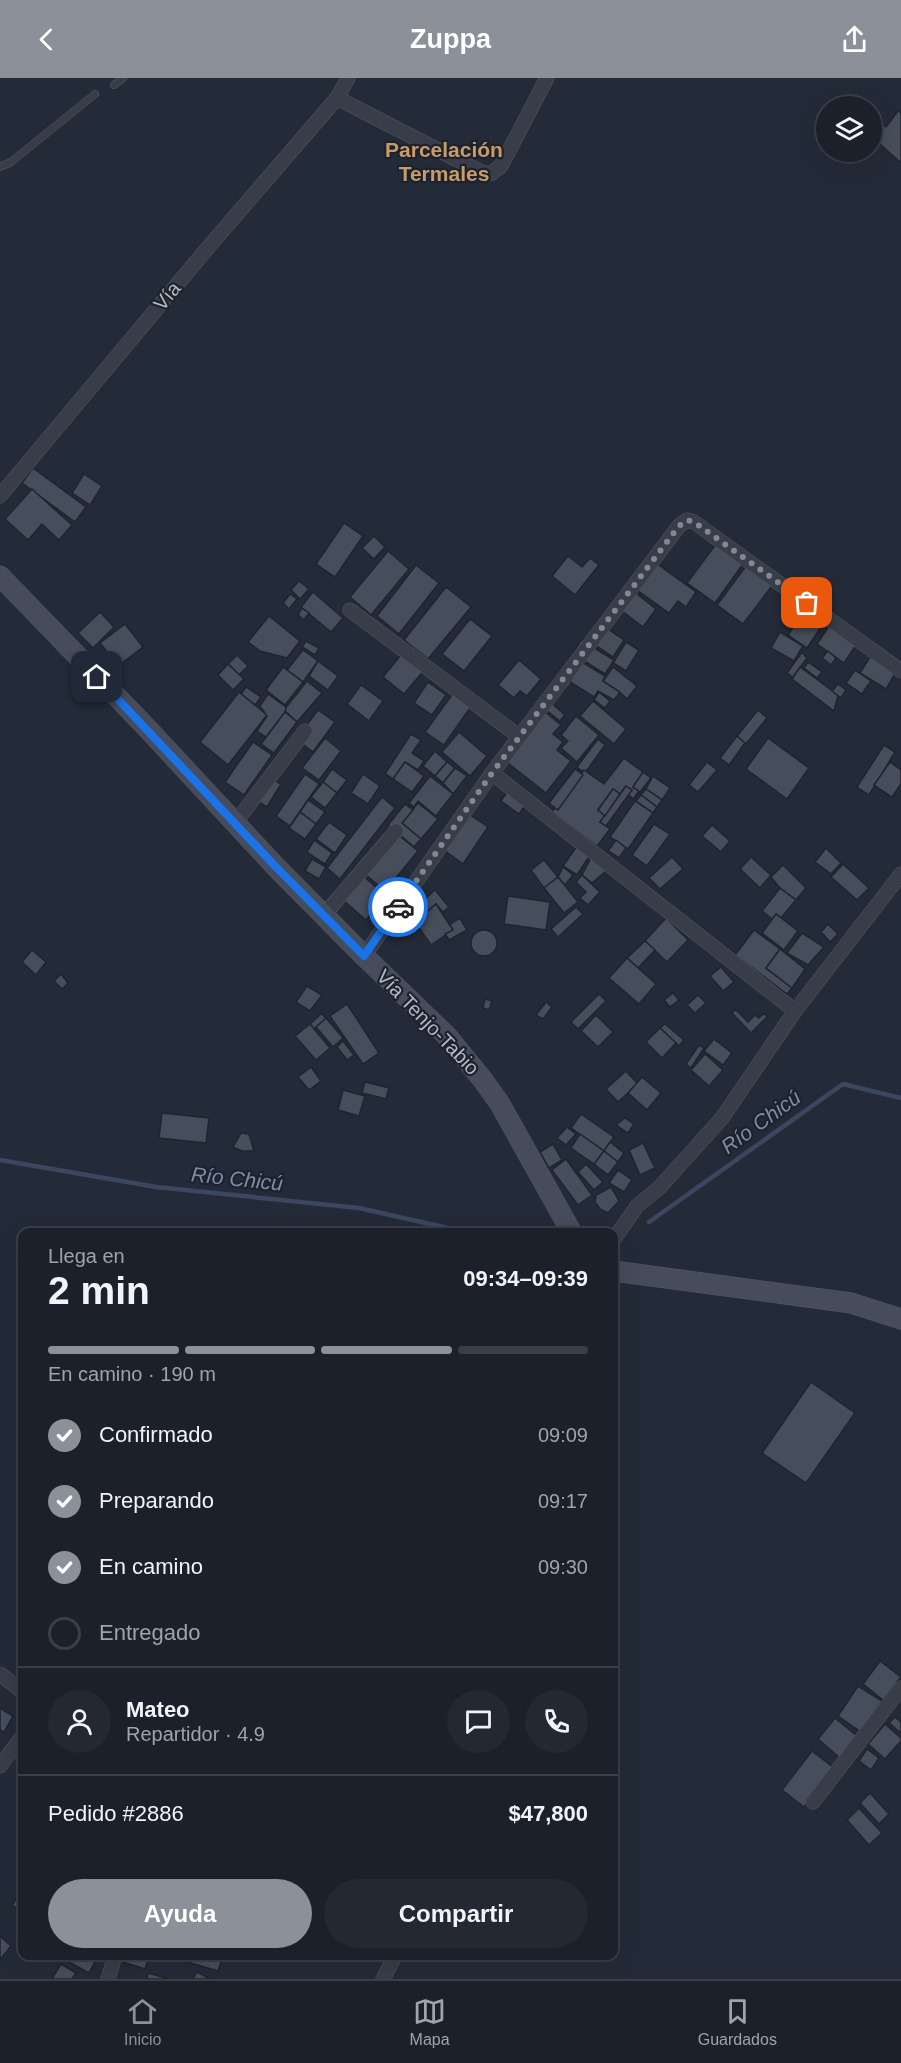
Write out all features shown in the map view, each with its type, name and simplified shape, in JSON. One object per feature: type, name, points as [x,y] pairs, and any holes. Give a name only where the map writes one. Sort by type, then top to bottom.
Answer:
[{"type":"main road","name":"Vía Tenjo-Tabio","points":[[0,576],[324,915],[446,1035],[483,1080],[514,1126],[569,1228]]},
{"type":"main road","points":[[618,1272],[850,1303],[901,1319]]},
{"type":"street","name":"Vía","points":[[0,496],[336,98],[348,78]]},
{"type":"street","points":[[336,98],[483,173],[492,173],[501,166],[547,78]]},
{"type":"street","points":[[364,956],[492,773],[679,526],[687,520],[694,522],[901,671]]},
{"type":"street","points":[[351,610],[520,737]]},
{"type":"street","points":[[235,823],[305,731]]},
{"type":"street","points":[[492,773],[795,1011]]},
{"type":"street","points":[[324,915],[396,831]]},
{"type":"street","points":[[618,1233],[637,1206],[660,1187],[722,1118],[795,1011],[901,874]]},
{"type":"street","points":[[0,1674],[18,1688]]},
{"type":"street","points":[[813,1802],[901,1688]]},
{"type":"street","points":[[0,1766],[18,1742]]},
{"type":"street","points":[[108,1979],[114,1960]]},
{"type":"street","points":[[383,1979],[392,1960]]},
{"type":"lane","points":[[114,85],[123,78]]},
{"type":"lane","points":[[0,167],[11,162],[95,94]]},
{"type":"building","points":[[898,111],[901,113],[901,163],[882,146],[882,123],[886,127]]},
{"type":"building","points":[[33,468],[86,507],[75,522],[22,483]]},
{"type":"building","points":[[84,474],[102,486],[90,505],[72,493]]},
{"type":"building","points":[[32,489],[72,525],[59,540],[42,524],[28,540],[5,519]]},
{"type":"building","points":[[344,523],[363,536],[335,577],[316,564]]},
{"type":"building","points":[[374,536],[385,547],[374,559],[362,548]]},
{"type":"building","points":[[716,544],[743,564],[715,603],[687,583]]},
{"type":"building","points":[[388,551],[409,569],[371,615],[350,597]]},
{"type":"building","points":[[568,556],[582,567],[590,558],[599,565],[575,595],[552,576]]},
{"type":"building","points":[[649,558],[696,592],[686,607],[678,601],[669,613],[630,585]]},
{"type":"building","points":[[416,565],[439,583],[399,634],[377,616]]},
{"type":"building","points":[[746,566],[772,586],[743,624],[717,605]]},
{"type":"building","points":[[299,581],[309,589],[300,599],[291,590]]},
{"type":"building","points":[[627,586],[656,609],[643,627],[613,604]]},
{"type":"building","points":[[446,587],[471,607],[428,659],[404,640]]},
{"type":"building","points":[[313,592],[343,618],[331,632],[301,607]]},
{"type":"building","points":[[290,594],[297,599],[289,609],[283,603]]},
{"type":"building","points":[[302,608],[309,613],[304,620],[298,615]]},
{"type":"building","points":[[804,611],[823,624],[807,648],[788,635]]},
{"type":"building","points":[[100,612],[114,627],[93,648],[78,633]]},
{"type":"building","points":[[269,616],[300,641],[287,658],[260,651],[248,642]]},
{"type":"building","points":[[470,619],[492,636],[464,671],[442,654]]},
{"type":"building","points":[[599,623],[624,640],[613,657],[588,640]]},
{"type":"building","points":[[125,624],[143,647],[118,666],[100,643]]},
{"type":"building","points":[[829,626],[856,645],[844,663],[817,644]]},
{"type":"building","points":[[780,632],[803,646],[794,661],[771,648]]},
{"type":"building","points":[[581,640],[614,660],[605,674],[573,654]]},
{"type":"building","points":[[306,641],[319,648],[315,655],[302,647]]},
{"type":"building","points":[[626,642],[639,650],[626,671],[613,663]]},
{"type":"building","points":[[303,650],[318,661],[303,682],[287,670]]},
{"type":"building","points":[[405,650],[426,668],[404,694],[383,677]]},
{"type":"building","points":[[828,651],[836,658],[831,665],[822,658]]},
{"type":"building","points":[[802,652],[807,658],[793,677],[787,673]]},
{"type":"building","points":[[237,655],[248,666],[239,675],[228,664]]},
{"type":"building","points":[[870,657],[896,672],[886,689],[860,673]]},
{"type":"building","points":[[519,660],[541,679],[527,696],[520,691],[514,698],[498,685]]},
{"type":"building","points":[[318,661],[338,676],[328,690],[309,676]]},
{"type":"building","points":[[582,662],[605,676],[603,681],[620,692],[614,700],[598,691],[594,697],[570,682]]},
{"type":"building","points":[[808,662],[822,672],[817,678],[804,668]]},
{"type":"building","points":[[228,664],[244,679],[233,690],[218,675]]},
{"type":"building","points":[[283,667],[303,682],[285,705],[266,690]]},
{"type":"building","points":[[613,667],[637,686],[627,699],[603,681]]},
{"type":"building","points":[[800,667],[838,695],[834,711],[792,679]]},
{"type":"building","points":[[855,670],[871,681],[862,694],[846,683]]},
{"type":"building","points":[[307,681],[322,693],[297,722],[284,710]]},
{"type":"building","points":[[428,682],[446,695],[432,715],[414,703]]},
{"type":"building","points":[[838,684],[846,690],[841,698],[832,691]]},
{"type":"building","points":[[361,685],[383,701],[369,721],[347,704]]},
{"type":"building","points":[[246,687],[261,697],[255,705],[241,694]]},
{"type":"building","points":[[239,692],[267,715],[228,765],[200,742]]},
{"type":"building","points":[[454,692],[472,705],[444,745],[425,732]]},
{"type":"building","points":[[599,692],[610,701],[605,708],[594,700]]},
{"type":"building","points":[[268,694],[286,707],[285,712],[266,737],[257,731],[267,716],[260,706]]},
{"type":"building","points":[[547,699],[565,715],[560,721],[541,706]]},
{"type":"building","points":[[593,701],[626,729],[614,744],[580,716]]},
{"type":"building","points":[[539,707],[561,725],[553,734],[563,742],[557,750],[571,761],[546,793],[500,757]]},
{"type":"building","points":[[318,710],[335,722],[313,752],[296,739]]},
{"type":"building","points":[[758,710],[767,718],[746,744],[737,736]]},
{"type":"building","points":[[285,712],[297,722],[274,753],[261,744]]},
{"type":"building","points":[[576,716],[599,735],[577,762],[561,748],[568,741],[561,735]]},
{"type":"building","points":[[459,732],[487,756],[470,776],[442,752]]},
{"type":"building","points":[[411,734],[421,740],[412,753],[424,761],[418,770],[405,762],[393,779],[385,774]]},
{"type":"building","points":[[737,736],[745,743],[729,765],[720,758]]},
{"type":"building","points":[[325,738],[341,751],[319,780],[302,768]]},
{"type":"building","points":[[768,738],[809,768],[787,799],[746,769]]},
{"type":"building","points":[[598,739],[605,745],[585,773],[577,767]]},
{"type":"building","points":[[253,742],[272,755],[244,795],[225,782]]},
{"type":"building","points":[[884,745],[895,752],[869,795],[857,787]]},
{"type":"building","points":[[435,751],[447,762],[435,776],[423,766]]},
{"type":"building","points":[[624,758],[643,772],[633,787],[639,791],[633,799],[628,794],[632,790],[626,786],[620,794],[613,789],[598,810],[605,816],[600,822],[610,829],[597,846],[552,812],[584,770],[604,784]]},
{"type":"building","points":[[405,762],[424,776],[412,792],[393,779]]},
{"type":"building","points":[[447,762],[455,768],[443,783],[435,776]]},
{"type":"building","points":[[707,762],[717,770],[698,792],[689,785]]},
{"type":"building","points":[[890,762],[901,770],[901,784],[892,797],[874,785]]},
{"type":"building","points":[[455,768],[467,776],[453,794],[443,783]]},
{"type":"building","points":[[332,769],[347,780],[337,793],[323,782]]},
{"type":"building","points":[[575,769],[583,775],[558,810],[549,803]]},
{"type":"building","points":[[643,772],[651,778],[640,792],[633,787]]},
{"type":"building","points":[[265,774],[281,784],[267,807],[251,797]]},
{"type":"building","points":[[305,774],[319,784],[290,826],[276,816]]},
{"type":"building","points":[[363,774],[380,786],[368,804],[351,793]]},
{"type":"building","points":[[430,776],[453,794],[436,816],[418,801],[414,807],[409,803]]},
{"type":"building","points":[[653,776],[670,788],[662,800],[646,789]]},
{"type":"building","points":[[323,782],[337,793],[325,808],[311,797]]},
{"type":"building","points":[[512,785],[530,798],[519,814],[501,801]]},
{"type":"building","points":[[626,786],[632,790],[606,826],[600,822]]},
{"type":"building","points":[[613,789],[620,794],[605,816],[598,810]]},
{"type":"building","points":[[646,789],[662,800],[657,807],[641,795]]},
{"type":"building","points":[[641,795],[657,807],[653,813],[636,801]]},
{"type":"building","points":[[382,797],[395,808],[340,879],[327,868]]},
{"type":"building","points":[[308,800],[325,812],[316,824],[300,812]]},
{"type":"building","points":[[635,801],[653,813],[628,849],[610,837]]},
{"type":"building","points":[[418,803],[438,819],[421,839],[402,823]]},
{"type":"building","points":[[405,804],[413,810],[402,823],[421,839],[414,847],[388,825]]},
{"type":"building","points":[[300,812],[316,824],[305,839],[289,828]]},
{"type":"building","points":[[469,814],[488,827],[463,864],[444,850]]},
{"type":"building","points":[[329,822],[347,835],[335,853],[316,839]]},
{"type":"building","points":[[654,824],[670,834],[647,866],[632,855]]},
{"type":"building","points":[[712,825],[730,841],[721,852],[702,836]]},
{"type":"building","points":[[390,828],[418,851],[385,891],[358,868]]},
{"type":"building","points":[[314,840],[332,853],[325,864],[307,852]]},
{"type":"building","points":[[616,840],[626,848],[619,858],[608,851]]},
{"type":"building","points":[[577,846],[590,855],[577,875],[563,866]]},
{"type":"building","points":[[826,848],[841,863],[831,874],[815,862]]},
{"type":"building","points":[[592,856],[606,871],[592,883],[582,875]]},
{"type":"building","points":[[672,857],[683,869],[660,889],[649,878]]},
{"type":"building","points":[[751,857],[771,875],[760,888],[740,869]]},
{"type":"building","points":[[312,859],[326,867],[319,879],[305,871]]},
{"type":"building","points":[[544,860],[558,877],[544,888],[531,870]]},
{"type":"building","points":[[843,864],[869,888],[857,900],[831,877]]},
{"type":"building","points":[[783,865],[806,888],[796,900],[780,888],[771,877]]},
{"type":"building","points":[[563,867],[573,875],[565,885],[558,877]]},
{"type":"building","points":[[354,868],[386,896],[366,920],[334,892]]},
{"type":"building","points":[[582,875],[600,892],[588,905],[580,898],[586,892],[576,882]]},
{"type":"building","points":[[558,877],[578,902],[564,913],[544,888]]},
{"type":"building","points":[[780,888],[796,900],[781,918],[776,914],[772,919],[762,911]]},
{"type":"building","points":[[435,890],[449,907],[443,912],[436,904],[423,916],[416,907]]},
{"type":"building","points":[[508,896],[550,902],[546,930],[504,924]]},
{"type":"building","points":[[436,904],[453,930],[431,945],[415,922]]},
{"type":"building","points":[[576,907],[583,914],[558,937],[551,929]]},
{"type":"building","points":[[776,914],[798,931],[784,950],[762,933]]},
{"type":"building","points":[[460,918],[467,930],[449,940],[445,934],[453,930],[450,924]]},
{"type":"building","points":[[666,918],[688,940],[667,962],[645,941]]},
{"type":"building","points":[[828,924],[838,934],[830,942],[821,932]]},
{"type":"building","points":[[484,930],[493,934],[497,943],[493,952],[484,956],[475,952],[471,943],[475,934]]},
{"type":"building","points":[[754,930],[780,949],[766,968],[792,988],[787,994],[735,955]]},
{"type":"building","points":[[802,933],[824,947],[808,965],[787,953]]},
{"type":"building","points":[[645,941],[655,950],[638,968],[627,958]]},
{"type":"building","points":[[780,949],[805,969],[792,988],[766,968]]},
{"type":"building","points":[[32,950],[46,962],[36,975],[22,962]]},
{"type":"building","points":[[627,958],[656,984],[639,1004],[609,978]]},
{"type":"building","points":[[721,967],[734,982],[723,991],[710,976]]},
{"type":"building","points":[[61,974],[68,983],[62,989],[54,981]]},
{"type":"building","points":[[307,986],[322,995],[310,1011],[296,1002]]},
{"type":"building","points":[[673,993],[679,1000],[670,1007],[664,1000]]},
{"type":"building","points":[[599,994],[606,1001],[578,1029],[571,1022]]},
{"type":"building","points":[[698,995],[706,1003],[695,1013],[687,1005]]},
{"type":"building","points":[[485,999],[492,1001],[489,1010],[483,1008]]},
{"type":"building","points":[[546,1002],[552,1007],[543,1019],[536,1015]]},
{"type":"building","points":[[347,1004],[379,1053],[363,1064],[330,1016]]},
{"type":"building","points":[[735,1009],[748,1022],[755,1015],[759,1018],[764,1013],[767,1017],[751,1033],[732,1013]]},
{"type":"building","points":[[322,1013],[326,1019],[314,1029],[310,1024]]},
{"type":"building","points":[[596,1015],[613,1032],[598,1047],[581,1031]]},
{"type":"building","points":[[326,1018],[343,1038],[333,1047],[316,1027]]},
{"type":"building","points":[[310,1024],[330,1048],[316,1060],[295,1036]]},
{"type":"building","points":[[665,1024],[684,1040],[679,1046],[660,1028]]},
{"type":"building","points":[[660,1028],[676,1043],[662,1058],[646,1042]]},
{"type":"building","points":[[714,1039],[732,1053],[723,1065],[704,1051]]},
{"type":"building","points":[[343,1041],[354,1055],[347,1060],[337,1047]]},
{"type":"building","points":[[699,1045],[704,1048],[691,1068],[686,1064]]},
{"type":"building","points":[[705,1054],[723,1070],[709,1086],[691,1070]]},
{"type":"building","points":[[311,1067],[321,1081],[309,1090],[298,1077]]},
{"type":"building","points":[[626,1071],[638,1084],[618,1102],[606,1089]]},
{"type":"building","points":[[642,1077],[661,1093],[647,1110],[628,1093]]},
{"type":"building","points":[[365,1082],[389,1088],[386,1099],[362,1093]]},
{"type":"building","points":[[343,1090],[365,1096],[359,1116],[338,1110]]},
{"type":"building","points":[[162,1113],[209,1118],[206,1143],[159,1138]]},
{"type":"building","points":[[581,1114],[614,1137],[604,1151],[571,1128]]},
{"type":"building","points":[[625,1118],[634,1124],[628,1133],[616,1125]]},
{"type":"building","points":[[567,1127],[576,1134],[566,1145],[557,1138]]},
{"type":"building","points":[[241,1133],[249,1134],[254,1151],[242,1151],[233,1147]]},
{"type":"building","points":[[580,1134],[604,1151],[594,1164],[571,1148]]},
{"type":"building","points":[[610,1142],[624,1153],[618,1162],[604,1151]]},
{"type":"building","points":[[643,1143],[655,1168],[640,1175],[629,1150]]},
{"type":"building","points":[[553,1144],[562,1160],[549,1168],[540,1152]]},
{"type":"building","points":[[604,1151],[618,1162],[608,1175],[594,1164]]},
{"type":"building","points":[[566,1159],[592,1195],[578,1205],[552,1170]]},
{"type":"building","points":[[586,1164],[603,1182],[594,1190],[578,1172]]},
{"type":"building","points":[[618,1170],[632,1180],[624,1192],[609,1183]]},
{"type":"building","points":[[611,1187],[619,1201],[608,1213],[600,1209],[595,1202],[596,1195]]},
{"type":"building","points":[[811,1382],[855,1413],[806,1483],[762,1453]]},
{"type":"building","points":[[880,1661],[901,1677],[883,1700],[863,1684]]},
{"type":"building","points":[[858,1686],[882,1701],[861,1732],[838,1716]]},
{"type":"building","points":[[0,1708],[13,1716],[4,1732],[0,1730]]},
{"type":"building","points":[[895,1717],[901,1722],[901,1733],[889,1723]]},
{"type":"building","points":[[835,1718],[857,1736],[840,1758],[818,1739]]},
{"type":"building","points":[[885,1724],[901,1738],[901,1741],[885,1759],[868,1744]]},
{"type":"building","points":[[867,1749],[879,1758],[871,1770],[859,1761]]},
{"type":"building","points":[[812,1751],[834,1768],[804,1807],[782,1790]]},
{"type":"building","points":[[870,1793],[889,1814],[879,1824],[860,1803]]},
{"type":"building","points":[[859,1808],[882,1833],[869,1845],[847,1820]]},
{"type":"building","points":[[18,1896],[18,1908],[12,1906]]},
{"type":"building","points":[[0,1936],[11,1946],[0,1960]]},
{"type":"building","points":[[65,1960],[96,1960],[89,1973]]},
{"type":"building","points":[[117,1960],[148,1960],[145,1969]]},
{"type":"building","points":[[184,1960],[222,1960],[218,1971]]},
{"type":"building","points":[[61,1964],[76,1973],[72,1979],[52,1979]]},
{"type":"building","points":[[197,1972],[210,1979],[193,1979]]},
{"type":"building","points":[[148,1973],[169,1979],[147,1979]]},
{"type":"waterway","name":"Río Chicú","points":[[649,1222],[843,1084],[901,1098]]},
{"type":"waterway","name":"Río Chicú","points":[[0,1160],[156,1187],[359,1208],[448,1228]]},
{"type":"way so far","points":[[398,907],[492,773],[679,526],[687,520],[694,522],[807,603]]},
{"type":"district","name":"Parcelación Termales","points":[[444,162]]},
{"type":"route","points":[[97,677],[275,866],[364,956],[398,907]]}]
